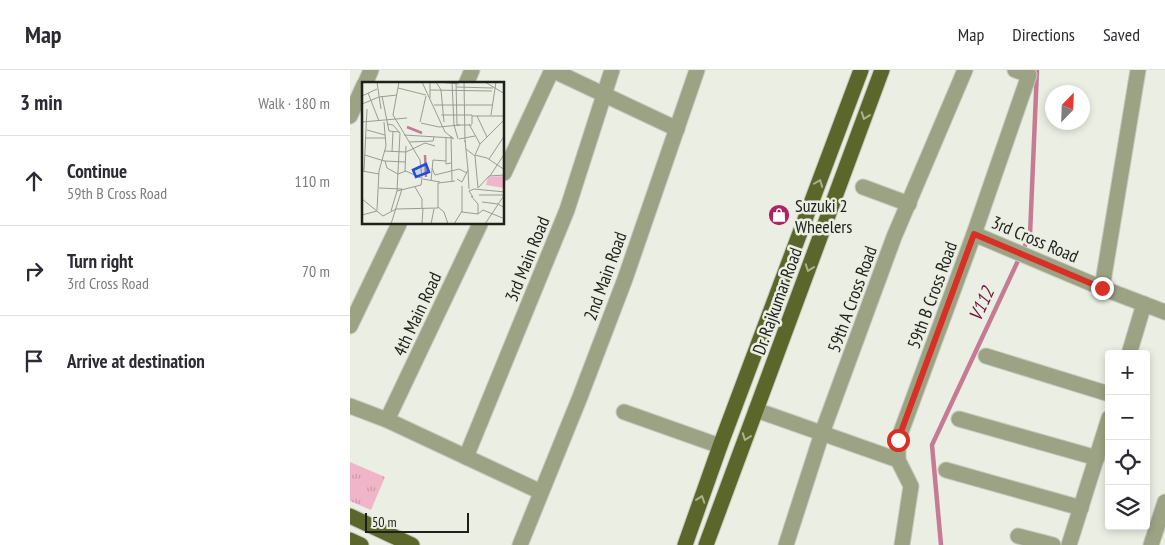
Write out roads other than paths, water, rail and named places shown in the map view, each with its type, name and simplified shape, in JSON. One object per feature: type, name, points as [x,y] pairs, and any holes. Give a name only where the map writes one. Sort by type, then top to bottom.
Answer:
[{"type":"main road","name":"Dr. Rajkumar Road","points":[[685,545],[720,446],[861,70]]},
{"type":"main road","name":"Dr. Rajkumar Road","points":[[706,545],[882,70]]},
{"type":"main road","points":[[350,516],[412,545]]},
{"type":"main road","points":[[350,540],[361,545]]},
{"type":"street","points":[[365,82],[371,70]]},
{"type":"street","points":[[467,82],[472,70]]},
{"type":"street","points":[[505,171],[552,70],[677,128]]},
{"type":"street","name":"3rd Main Road","points":[[466,457],[567,210],[612,70]]},
{"type":"street","name":"2nd Main Road","points":[[520,545],[625,279],[697,70]]},
{"type":"street","name":"59th A Cross Road","points":[[786,545],[822,433],[894,237],[965,70]]},
{"type":"street","name":"59th B Cross Road","points":[[898,460],[898,440],[974,234],[1029,75],[1015,70]]},
{"type":"street","points":[[1102,288],[1138,70]]},
{"type":"street","points":[[350,116],[362,89]]},
{"type":"street","points":[[864,187],[909,204]]},
{"type":"street","points":[[350,326],[399,225]]},
{"type":"street","name":"4th Main Road","points":[[388,420],[480,225]]},
{"type":"street","name":"3rd Cross Road","points":[[974,234],[1102,288],[1165,312]]},
{"type":"street","points":[[1130,350],[1144,304]]},
{"type":"street","points":[[986,356],[1105,393]]},
{"type":"street","points":[[350,406],[388,420],[541,492]]},
{"type":"street","points":[[756,410],[898,460],[911,486],[902,545]]},
{"type":"street","points":[[624,412],[720,446]]},
{"type":"street","points":[[959,419],[1097,458]]},
{"type":"street","points":[[1070,545],[1105,431]]},
{"type":"street","points":[[946,470],[1081,508]]},
{"type":"street","points":[[1151,545],[1165,502]]},
{"type":"street","points":[[1018,536],[1053,545]]},
{"type":"waterway","name":"V112","points":[[941,545],[932,445],[1030,235],[1037,70]]},
{"type":"place","name":"Suzuki 2 Wheelers","points":[[779,215]]}]
